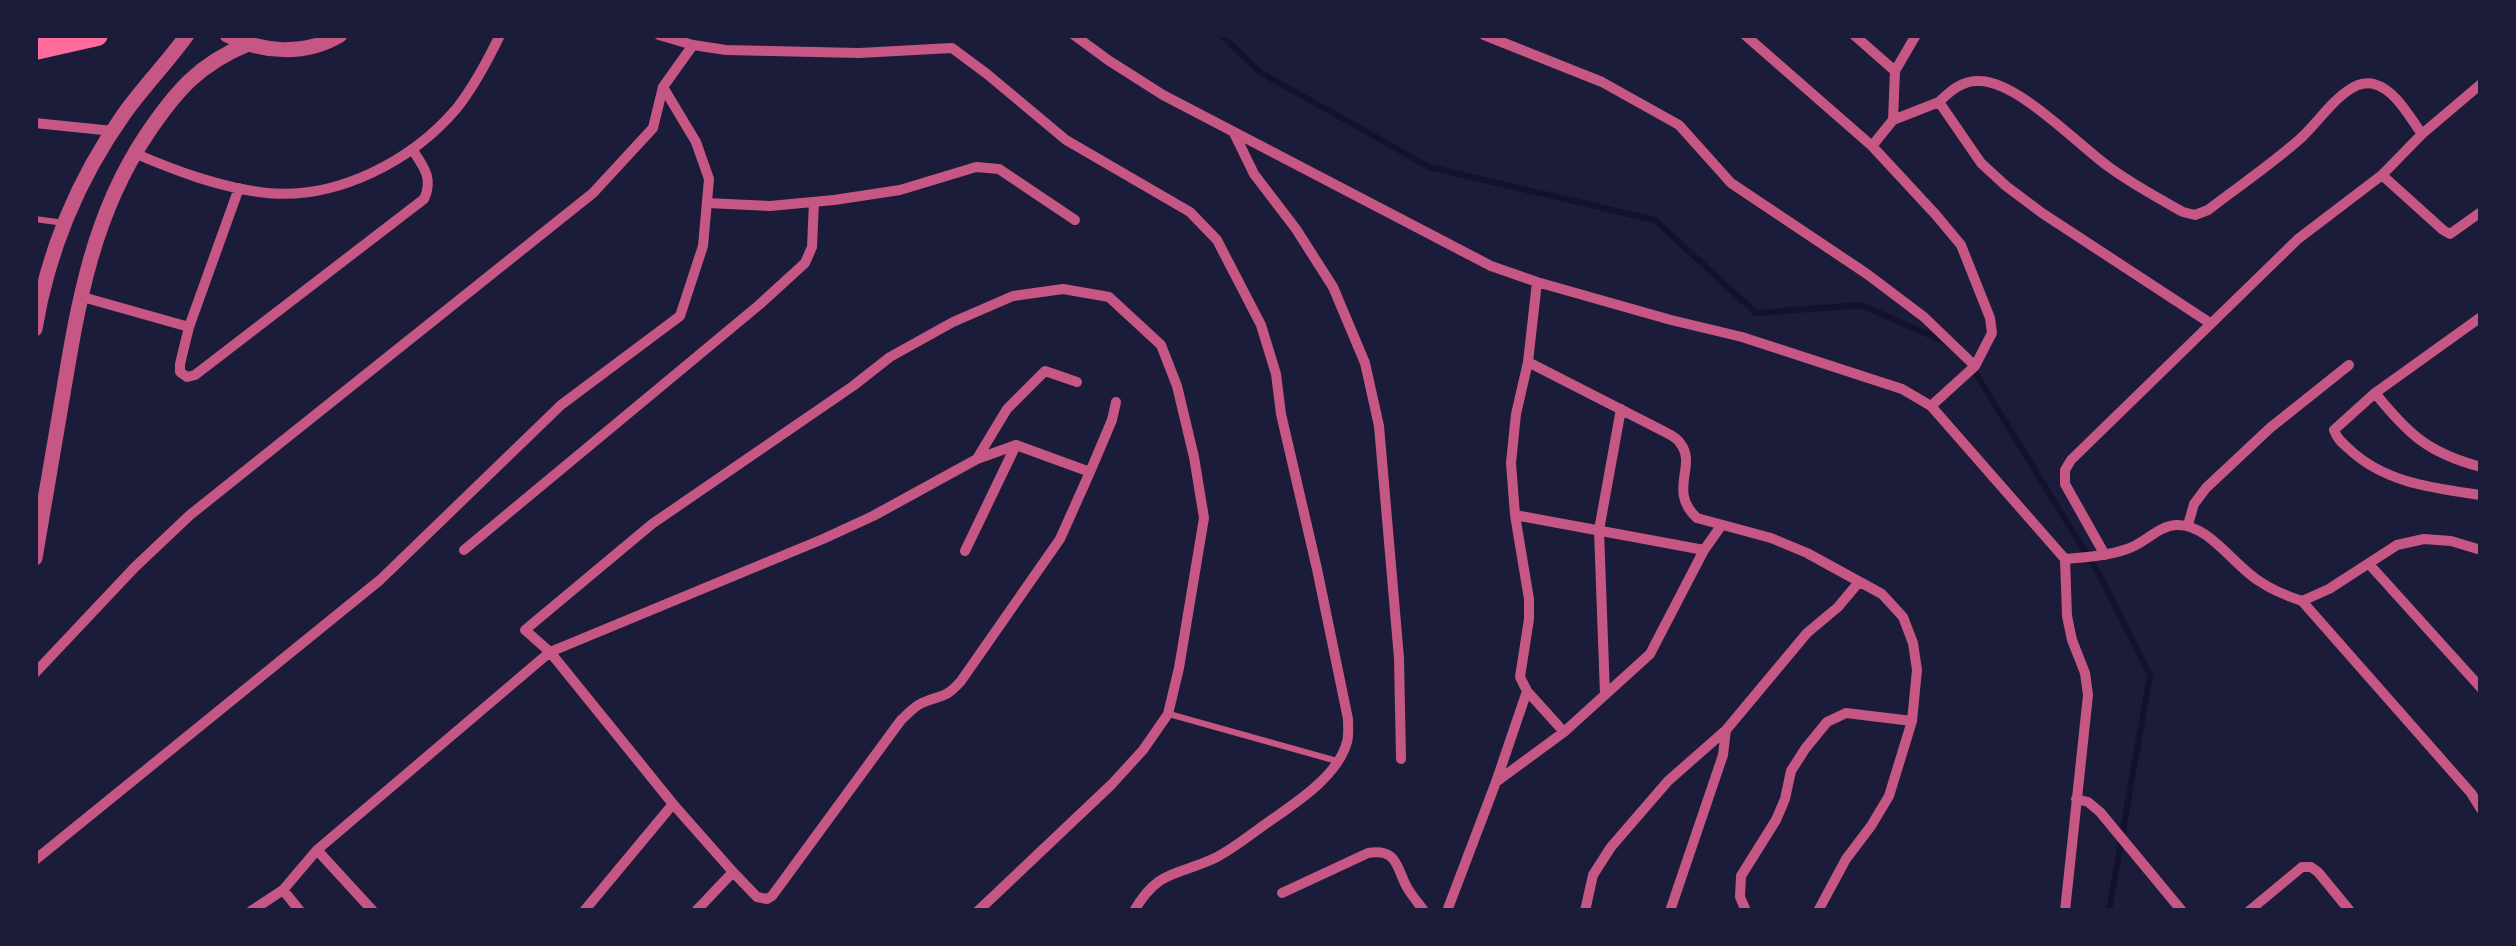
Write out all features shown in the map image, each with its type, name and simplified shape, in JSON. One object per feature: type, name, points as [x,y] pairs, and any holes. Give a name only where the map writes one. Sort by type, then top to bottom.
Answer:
[{"type":"highway","points":[[35,49],[97,35]]},
{"type":"street","points":[[35,328],[45,279],[77,192],[112,131],[187,35]]},
{"type":"street","points":[[227,35],[276,50],[304,49],[340,35]]},
{"type":"street","points":[[134,154],[238,188],[280,193],[322,190],[371,173],[412,149],[458,106],[500,35]]},
{"type":"street","points":[[660,35],[726,50],[818,53],[952,48],[1066,140],[1190,212],[1217,240],[1261,325],[1276,374],[1281,414],[1348,719],[1347,742],[1323,780],[1302,798],[1216,858],[1164,876],[1134,911]]},
{"type":"street","points":[[1074,35],[1164,95],[1491,266],[1536,282],[1742,337],[1902,388],[1931,406],[2065,558],[2066,616],[2085,673],[2088,695],[2065,911]]},
{"type":"street","points":[[1484,35],[1602,82],[1679,126],[1731,183],[1867,274],[1924,317],[1974,366]]},
{"type":"street","points":[[1745,35],[1872,146],[1961,245],[1990,318],[1992,333],[1974,366],[1931,406]]},
{"type":"street","points":[[1854,35],[1895,71]]},
{"type":"street","points":[[1893,120],[1895,71],[1916,35]]},
{"type":"street","points":[[35,558],[80,296],[104,215],[134,154],[166,105],[194,75],[248,44]]},
{"type":"street","points":[[35,673],[122,580],[190,515],[593,192],[653,128],[663,86],[693,45]]},
{"type":"street","points":[[1872,146],[1893,120],[1939,102],[1952,88],[1978,80],[2009,88],[2112,170],[2195,216],[2297,142],[2339,98],[2364,83],[2386,90],[2422,134]]},
{"type":"street","points":[[2105,555],[2066,484],[2071,460],[2298,239],[2382,175],[2422,134],[2481,84]]},
{"type":"street","points":[[35,860],[380,580],[561,405],[680,316],[702,246],[710,179],[696,142],[663,86]]},
{"type":"street","points":[[1939,102],[1981,163],[2006,186],[2210,324]]},
{"type":"street","points":[[35,122],[112,131]]},
{"type":"street","points":[[1234,132],[1254,174],[1333,287],[1365,362],[1379,426],[1399,658],[1401,759]]},
{"type":"street","points":[[238,188],[190,326],[180,364],[180,372],[187,377],[195,375],[424,199],[430,182],[412,149]]},
{"type":"street","points":[[707,203],[770,206],[814,202],[900,190],[988,168],[999,169],[1075,220]]},
{"type":"street","points":[[2382,175],[2450,234],[2481,212]]},
{"type":"street","points":[[464,550],[805,264],[812,247],[814,202]]},
{"type":"street","points":[[1536,282],[1528,362],[1516,414],[1511,463],[1529,599],[1520,677],[1527,692],[1564,732]]},
{"type":"street","points":[[978,911],[1143,750],[1168,714],[1179,668],[1204,518],[1194,457],[1177,386],[1161,344],[1109,297],[1064,289],[1013,296],[953,322],[890,357],[854,386],[652,524],[525,630],[550,652],[733,872],[757,896],[767,899],[901,720],[926,700],[949,694],[961,681],[1060,539],[1112,420],[1116,402]]},
{"type":"street","points":[[80,296],[190,326]]},
{"type":"street","points":[[2481,317],[2375,393],[2334,430],[2335,436],[2361,462],[2378,472],[2481,496]]},
{"type":"street","points":[[1528,362],[1668,433],[1682,444],[1686,459],[1682,497],[1696,518],[1771,538],[1806,553],[1882,594],[1903,617],[1914,643],[1917,670],[1912,721],[1901,762],[1889,796],[1846,859],[1818,911]]},
{"type":"street","points":[[2188,526],[2194,504],[2206,488],[2270,428],[2349,364]]},
{"type":"street","points":[[977,459],[1007,410],[1045,371],[1077,382]]},
{"type":"street","points":[[2375,393],[2402,428],[2426,445],[2481,467]]},
{"type":"street","points":[[1604,695],[1599,530],[1621,409]]},
{"type":"street","points":[[964,551],[1016,444]]},
{"type":"street","points":[[251,911],[283,890],[317,850],[550,652],[823,539],[977,459],[1016,444],[1090,472]]},
{"type":"street","points":[[1516,515],[1704,550]]},
{"type":"street","points":[[2065,558],[2130,549],[2170,525],[2188,526],[2203,533],[2256,580],[2302,601],[2476,789],[2481,809]]},
{"type":"street","points":[[1496,782],[1564,732],[1650,654],[1704,550],[1721,526]]},
{"type":"street","points":[[2302,601],[2329,589],[2398,545],[2424,539],[2481,550]]},
{"type":"street","points":[[2369,564],[2481,688]]},
{"type":"street","points":[[1586,911],[1593,875],[1611,847],[1668,781],[1726,730],[1807,633],[1838,607],[1859,582]]},
{"type":"street","points":[[1447,911],[1527,692]]},
{"type":"street","points":[[1746,911],[1740,897],[1741,876],[1776,820],[1790,771],[1826,722],[1846,712],[1912,721]]},
{"type":"street","points":[[1670,911],[1724,755],[1726,730]]},
{"type":"street","points":[[2076,799],[2088,802],[2100,812],[2182,911]]},
{"type":"street","points":[[584,911],[673,804]]},
{"type":"street","points":[[317,850],[374,911]]},
{"type":"street","points":[[1282,894],[1378,851],[1389,854],[1396,862],[1406,886],[1424,911]]},
{"type":"street","points":[[2249,911],[2302,867],[2310,867],[2350,911]]},
{"type":"street","points":[[696,911],[733,872]]},
{"type":"street","points":[[283,890],[299,910]]},
{"type":"lane","points":[[35,219],[64,223]]},
{"type":"lane","points":[[1168,714],[1338,761]]},
{"type":"waterway","points":[[1221,35],[1260,72],[1429,167],[1655,220],[1756,313],[1861,305],[1948,343]]},
{"type":"waterway","points":[[1973,369],[2100,576],[2150,675],[2109,911]]}]
